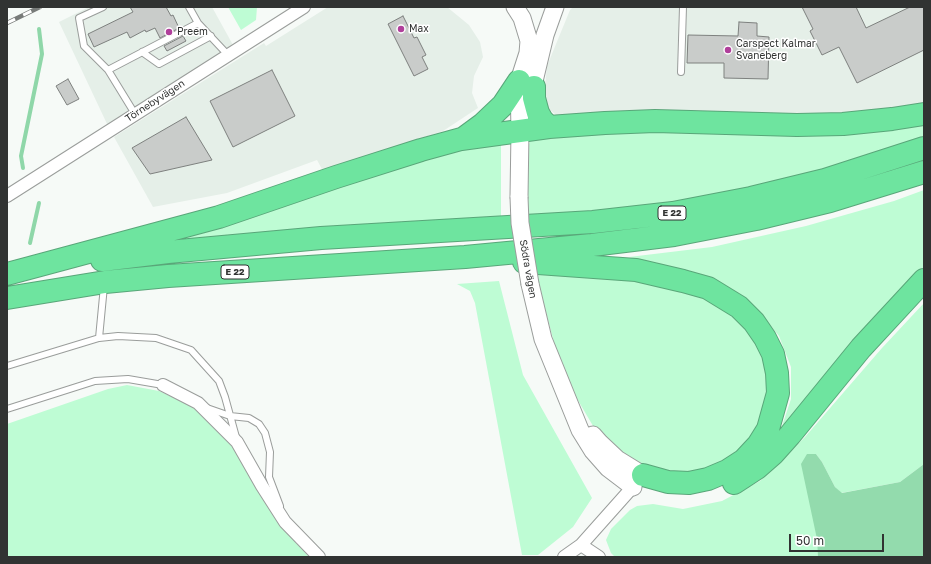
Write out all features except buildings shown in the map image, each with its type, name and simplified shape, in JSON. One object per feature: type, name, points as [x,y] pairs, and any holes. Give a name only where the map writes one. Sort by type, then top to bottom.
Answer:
[{"type":"highway","points":[[461,139],[483,124],[526,84],[534,98],[542,120],[549,127]]},
{"type":"highway","points":[[7,274],[220,217],[364,168],[461,139],[549,127],[605,122],[655,121],[843,124],[924,114]]},
{"type":"highway","name":"E 22","points":[[7,274],[91,261],[168,252],[321,238],[593,222],[673,213],[751,198],[825,180],[924,148]]},
{"type":"highway","name":"E 22","points":[[7,298],[105,282],[168,276],[464,257],[592,245],[674,235],[756,220],[830,201],[924,172]]},
{"type":"highway","points":[[464,257],[636,270],[708,288],[739,307],[754,322],[765,338],[773,354],[777,373],[778,393],[768,430],[758,445],[744,460],[727,471],[708,479],[689,483],[638,481]]},
{"type":"highway","points":[[638,481],[650,493],[667,496],[689,497],[707,494],[726,488],[741,480],[757,468],[790,435],[861,348],[924,280]]},
{"type":"main road","name":"Södra vägen","points":[[515,7],[522,18],[529,41],[526,84],[520,131],[520,223],[530,284],[544,339],[580,430],[593,450],[608,468],[638,481]]},
{"type":"main road","name":"Södra vägen","points":[[526,84],[555,7]]},
{"type":"street","name":"Törnebyvägen","points":[[7,196],[304,7]]},
{"type":"street","points":[[163,385],[198,403],[237,442],[262,486],[285,522],[319,557]]},
{"type":"street","points":[[564,557],[581,544],[638,481]]},
{"type":"street","points":[[581,544],[599,557]]},
{"type":"lane","points":[[103,7],[79,18],[84,46],[108,70],[135,114]]},
{"type":"lane","points":[[189,7],[198,23],[228,55]]},
{"type":"lane","points":[[681,72],[683,7]]},
{"type":"lane","points":[[108,70],[198,23]]},
{"type":"lane","points":[[142,52],[158,64],[211,36]]},
{"type":"lane","points":[[99,338],[105,282]]},
{"type":"lane","points":[[7,366],[99,338],[118,336],[156,338],[191,350],[218,380],[225,397],[237,442]]},
{"type":"lane","points":[[7,408],[95,381],[128,378],[163,385]]},
{"type":"lane","points":[[198,403],[230,416],[249,418],[259,424],[266,433],[270,452],[269,477],[285,522]]},
{"type":"shaded area","points":[[89,7],[212,7],[233,45],[108,126],[59,22]]},
{"type":"shaded area","points":[[328,7],[447,7],[469,25],[480,42],[483,57],[474,76],[472,93],[478,108],[443,131],[323,171],[317,160],[227,193],[153,207],[114,137],[264,43],[266,46]]},
{"type":"shaded area","points":[[573,7],[924,7],[924,104],[853,114],[563,119],[548,108],[544,96],[547,66],[570,10]]},
{"type":"green space","points":[[228,7],[257,7],[256,20],[241,30]]},
{"type":"green space","points":[[924,123],[924,138],[850,162],[783,180],[647,206],[527,218],[527,151],[530,141],[538,136]]},
{"type":"green space","points":[[501,145],[501,219],[140,247],[448,150]]},
{"type":"green space","points":[[924,190],[924,267],[873,320],[778,438],[791,399],[791,367],[779,336],[761,314],[731,289],[697,273],[629,257],[712,247],[806,226],[894,201]]},
{"type":"green space","points":[[536,275],[596,276],[637,281],[704,298],[727,310],[750,330],[761,346],[770,390],[766,414],[738,455],[692,475],[645,469],[618,453],[596,431],[576,397],[556,350]]},
{"type":"green space","points":[[499,281],[523,375],[592,498],[573,527],[538,555],[522,555],[475,303],[470,291],[457,284]]},
{"type":"green space","points":[[924,303],[924,464],[900,482],[841,493],[835,487],[822,462],[816,454],[818,557],[615,557],[611,553],[606,540],[611,529],[630,510],[637,506],[653,504],[683,509],[722,501],[760,481],[805,437],[882,348]]},
{"type":"green space","points":[[127,385],[159,391],[194,407],[233,444],[281,526],[309,557],[7,557],[7,424],[108,389]]},
{"type":"green space","points":[[807,454],[816,454],[822,462],[835,487],[842,493],[900,482],[924,464],[924,557],[818,557],[817,539],[801,464]]},
{"type":"waterway","points":[[23,168],[21,156],[42,54],[39,29]]},
{"type":"waterway","points":[[30,243],[39,203]]},
{"type":"railway","points":[[7,23],[40,7]]},
{"type":"place","name":"Max","points":[[401,29]]},
{"type":"place","name":"Preem","points":[[169,32]]},
{"type":"place","name":"Carspect Kalmar Svaneberg","points":[[728,50]]}]
